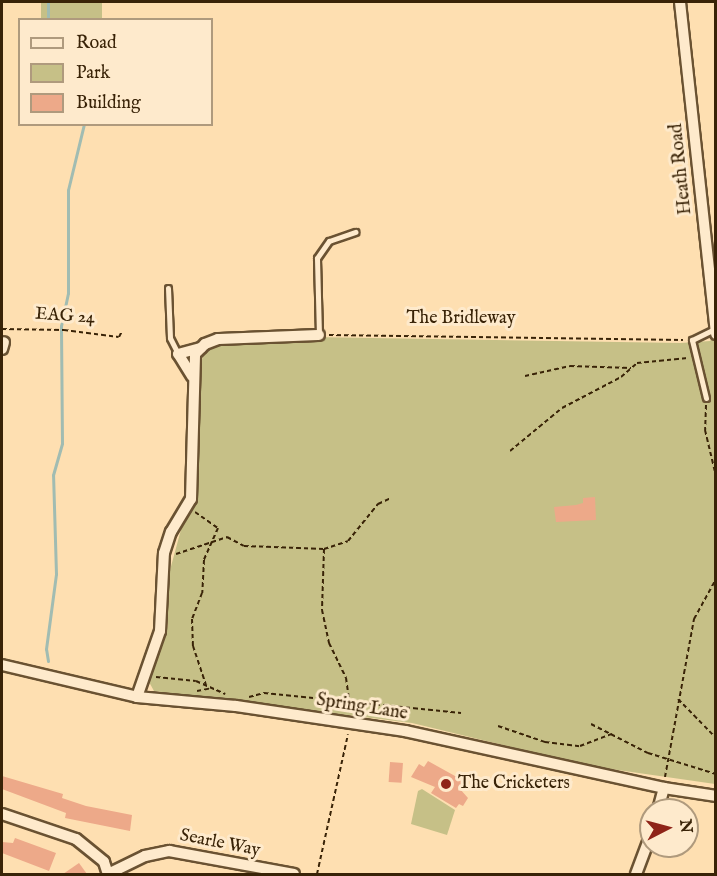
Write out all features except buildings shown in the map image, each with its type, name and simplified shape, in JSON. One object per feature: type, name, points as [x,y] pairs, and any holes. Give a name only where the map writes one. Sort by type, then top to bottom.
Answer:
[{"type":"street","name":"Heath Road","points":[[680,2],[715,332]]},
{"type":"street","points":[[192,376],[178,354],[218,339],[319,335]]},
{"type":"street","points":[[137,697],[160,631],[164,553],[191,499],[192,376],[195,354],[203,346]]},
{"type":"street","name":"Spring Lane","points":[[2,665],[137,697],[405,731],[664,788],[716,796]]},
{"type":"street","points":[[661,798],[664,788]]},
{"type":"street","points":[[2,814],[76,839],[104,862],[108,874]]},
{"type":"street","name":"Searle Way","points":[[108,874],[145,856],[169,851],[294,874]]},
{"type":"street","points":[[636,874],[642,858]]},
{"type":"lane","points":[[319,335],[317,258],[329,241],[355,232]]},
{"type":"lane","points":[[168,288],[170,339],[178,354]]},
{"type":"lane","points":[[706,398],[692,340],[715,332]]},
{"type":"path","name":"EAG 24","points":[[2,329],[64,330],[119,337],[122,332]]},
{"type":"path","name":"The Bridleway","points":[[319,335],[692,340]]},
{"type":"path","points":[[510,451],[562,408],[637,363],[696,355]]},
{"type":"path","points":[[525,376],[570,366],[631,368]]},
{"type":"path","points":[[706,398],[705,430],[716,476]]},
{"type":"path","points":[[164,553],[177,554],[227,537],[244,546],[324,549],[348,541],[378,504],[391,498]]},
{"type":"path","points":[[186,506],[218,528],[204,560],[202,594],[192,619],[195,655],[206,685]]},
{"type":"path","points":[[317,874],[350,723],[351,704],[345,678],[328,642],[322,610],[324,549]]},
{"type":"path","points":[[664,788],[694,619],[716,579]]},
{"type":"path","points":[[144,677],[169,677],[206,685],[231,697]]},
{"type":"path","points":[[247,698],[264,693],[351,704],[461,712]]},
{"type":"path","points":[[678,699],[716,738]]},
{"type":"path","points":[[591,724],[648,753],[668,757],[716,774]]},
{"type":"path","points":[[498,726],[544,742],[580,746],[612,734]]},
{"type":"green space","points":[[41,2],[102,2],[102,18],[41,18]]},
{"type":"green space","points":[[715,335],[715,784],[590,766],[412,723],[154,691],[149,682],[168,625],[167,581],[182,526],[196,500],[197,393],[200,363],[208,346],[311,337],[681,343],[710,341]]},
{"type":"green space","points":[[422,789],[455,810],[447,835],[411,824],[418,791]]},
{"type":"waterway","points":[[48,2],[48,18]]},
{"type":"waterway","points":[[48,661],[46,649],[56,574],[53,475],[62,443],[61,326],[68,293],[68,190],[84,126]]},
{"type":"place","name":"The Cricketers","points":[[446,784]]}]
